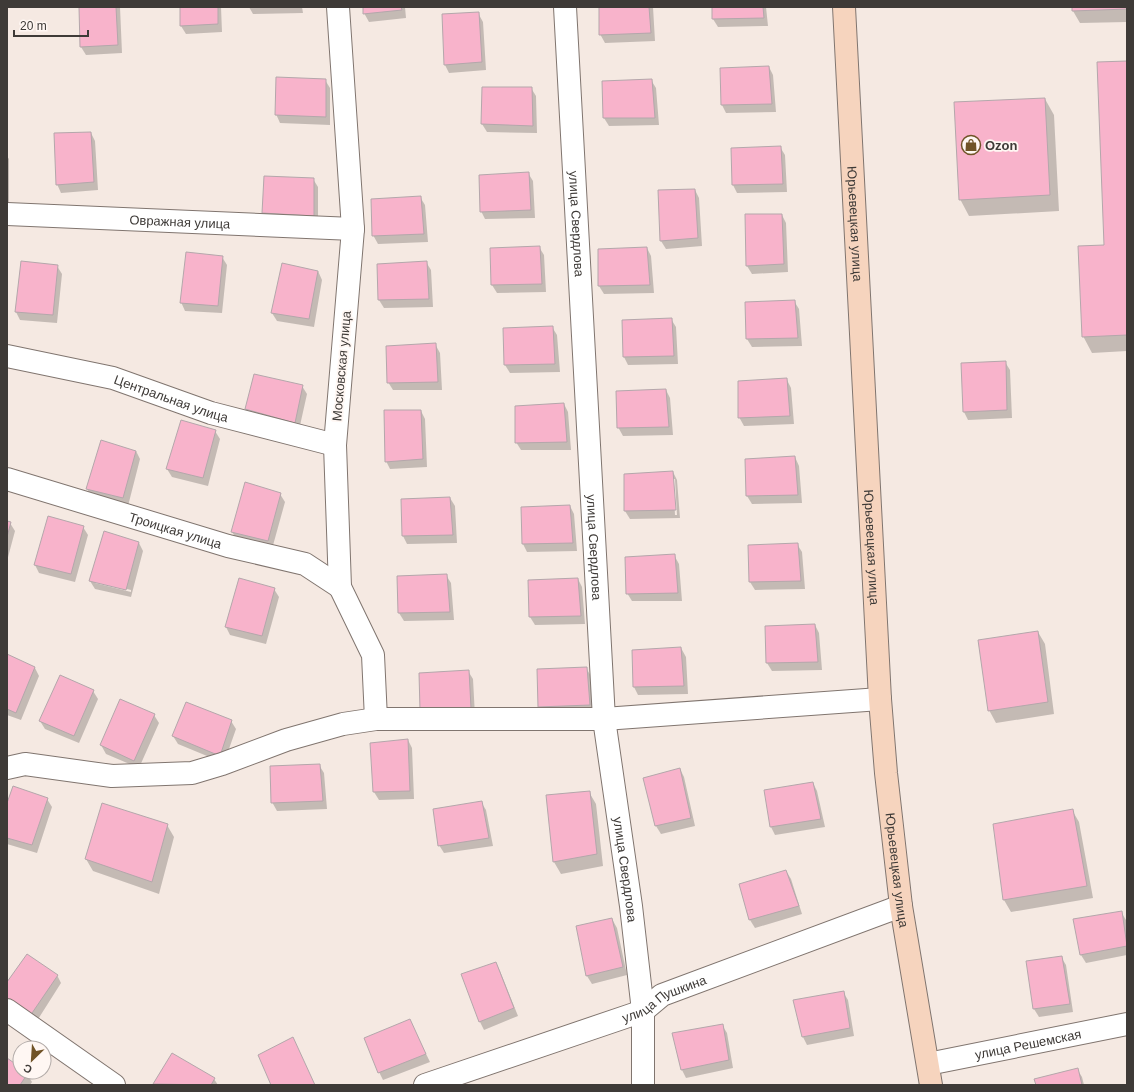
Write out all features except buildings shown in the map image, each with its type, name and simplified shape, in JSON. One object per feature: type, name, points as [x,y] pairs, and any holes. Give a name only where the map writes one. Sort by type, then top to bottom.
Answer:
[{"type":"main road","name":"Юрьевецкая улица","points":[[844,7],[880,699],[886,773],[901,906],[931,1085]]},
{"type":"street","name":"Московская улица","points":[[338,7],[353,229],[334,445],[340,587],[373,655],[376,719]]},
{"type":"street","name":"улица Свердлова","points":[[565,7],[604,719],[631,906],[643,1011],[643,1085]]},
{"type":"street","name":"Овражная улица","points":[[7,214],[353,229]]},
{"type":"street","name":"Центральная улица","points":[[7,356],[113,378],[211,413],[334,445]]},
{"type":"street","name":"Троицкая улица","points":[[7,479],[228,546],[305,564],[340,587]]},
{"type":"street","points":[[7,768],[25,764],[112,776],[192,773],[222,764],[286,740],[343,724],[376,719],[604,719],[880,699]]},
{"type":"street","name":"улица Пушкина","points":[[425,1085],[643,1011],[662,995],[901,906]]},
{"type":"street","points":[[7,1010],[114,1085]]},
{"type":"street","name":"улица Решемская","points":[[928,1064],[1127,1024]]},
{"type":"place","name":"Ozon","points":[[971,145]]}]
